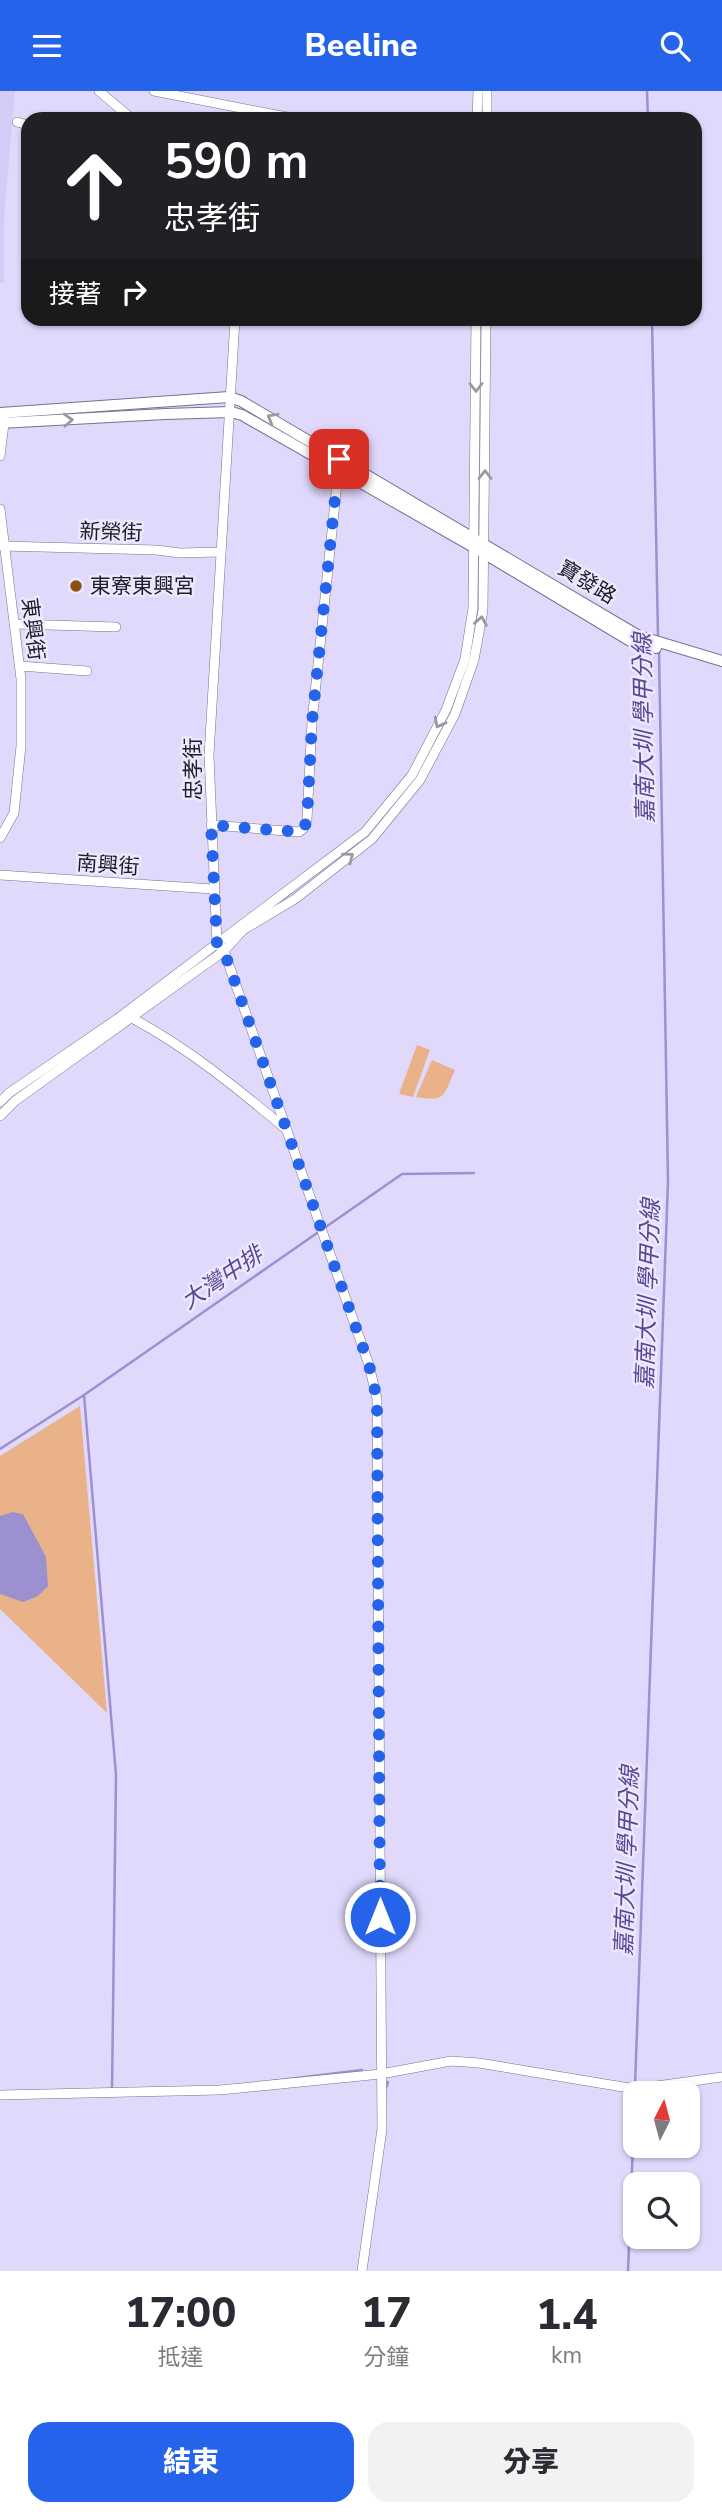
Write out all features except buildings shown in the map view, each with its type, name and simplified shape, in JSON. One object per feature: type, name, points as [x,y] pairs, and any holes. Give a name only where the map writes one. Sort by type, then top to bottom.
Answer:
[{"type":"main road","points":[[2,418],[229,397]]},
{"type":"main road","name":"寶發路","points":[[229,397],[272,418],[339,464]]},
{"type":"main road","name":"寶發路","points":[[2,418],[230,412],[242,415],[339,464],[639,636],[722,661]]},
{"type":"street","points":[[99,91],[124,112]]},
{"type":"street","points":[[154,91],[236,112]]},
{"type":"street","points":[[477,112],[478,91]]},
{"type":"street","points":[[487,91],[487,112]]},
{"type":"street","points":[[17,122],[21,123]]},
{"type":"street","name":"忠孝街","points":[[235,326],[209,755],[214,889],[221,948],[369,1365],[377,1399],[382,2129],[362,2271]]},
{"type":"street","points":[[476,326],[480,546]]},
{"type":"street","points":[[0,1116],[16,1101],[221,948],[365,832],[412,775],[446,710],[465,659],[480,546],[486,326]]},
{"type":"street","points":[[0,456],[2,418]]},
{"type":"street","points":[[211,825],[299,832],[307,820],[312,722],[339,464]]},
{"type":"street","name":"東興街","points":[[0,509],[20,666],[21,746],[14,813],[0,838]]},
{"type":"street","name":"新榮街","points":[[3,546],[180,553],[220,552]]},
{"type":"street","points":[[14,624],[116,627]]},
{"type":"street","points":[[20,666],[87,671]]},
{"type":"street","name":"南興街","points":[[0,875],[214,889]]},
{"type":"street","points":[[0,1102],[221,948]]},
{"type":"street","points":[[130,1017],[180,1046],[287,1130]]},
{"type":"street","points":[[0,2095],[220,2089],[381,2074],[451,2061],[480,2063],[621,2088],[649,2089],[722,2077]]},
{"type":"shaded area","points":[[0,91],[15,91],[4,217],[4,283],[0,283]]},
{"type":"shaded area","points":[[417,1045],[430,1050],[413,1097],[399,1094]]},
{"type":"shaded area","points":[[432,1060],[455,1070],[446,1091],[439,1098],[416,1097]]},
{"type":"shaded area","points":[[80,1406],[107,1713],[0,1609],[0,1456]]},
{"type":"shaded area","points":[[12,1512],[23,1514],[46,1557],[48,1586],[38,1596],[23,1602],[0,1594],[0,1516]]},
{"type":"waterway","name":"嘉南大圳 學甲分線","points":[[647,91],[648,112]]},
{"type":"waterway","name":"嘉南大圳 學甲分線","points":[[652,326],[658,637]]},
{"type":"waterway","name":"嘉南大圳 學甲分線","points":[[635,2081],[668,1181],[659,651]]},
{"type":"waterway","name":"大灣中排","points":[[0,1449],[84,1395],[402,1174],[474,1173]]},
{"type":"waterway","points":[[84,1395],[116,1775],[112,2090]]},
{"type":"waterway","points":[[272,2081],[362,2070]]},
{"type":"waterway","points":[[386,2088],[388,2082]]},
{"type":"waterway","name":"嘉南大圳 學甲分線","points":[[628,2271],[632,2158]]},
{"type":"place","name":"東寮東興宮","points":[[76,586]]},
{"type":"route","points":[[339,459],[312,722],[307,820],[299,832],[211,825],[217,944],[224,951],[369,1365],[377,1399],[380,1917]]}]
